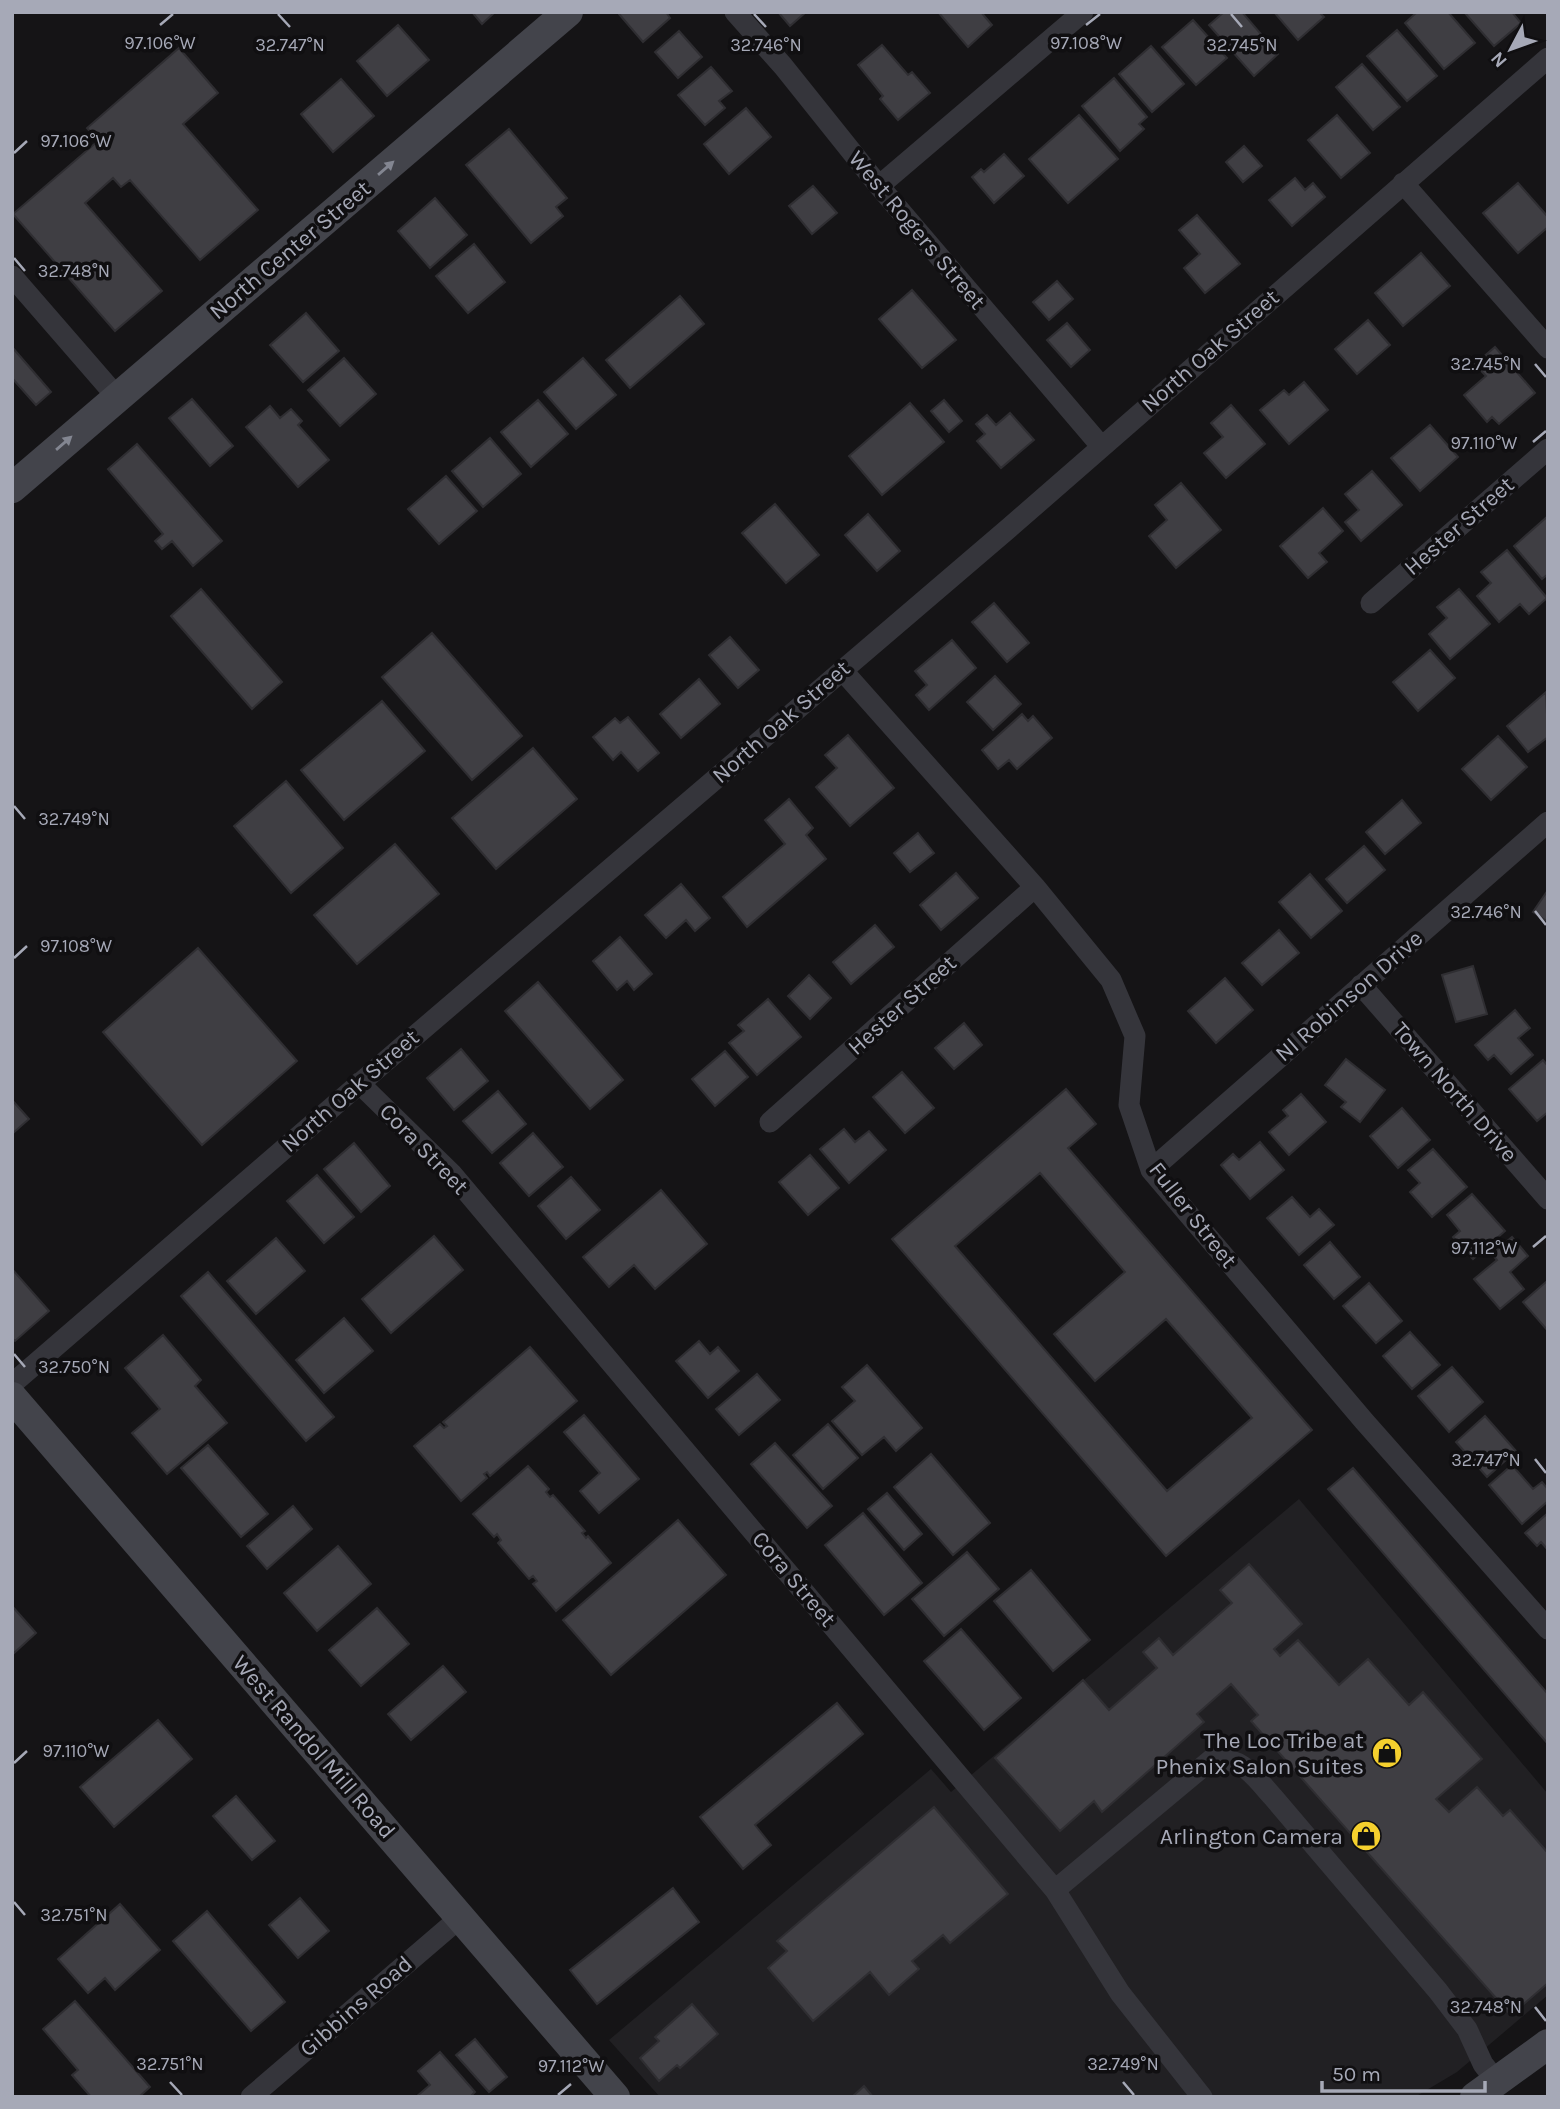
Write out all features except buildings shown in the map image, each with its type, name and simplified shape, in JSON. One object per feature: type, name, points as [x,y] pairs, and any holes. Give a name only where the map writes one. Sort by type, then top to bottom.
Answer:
[{"type":"main road","name":"North Center Street","points":[[12,488],[568,12]]},
{"type":"main road","name":"West Randol Mill Road","points":[[12,1397],[462,1916],[615,2097]]},
{"type":"main road","points":[[1486,2089],[1548,2045]]},
{"type":"street","name":"West Rogers Street","points":[[735,12],[1101,446]]},
{"type":"street","points":[[879,186],[1083,12]]},
{"type":"street","name":"North Oak Street","points":[[12,1384],[359,1083],[1009,528],[1548,58]]},
{"type":"street","points":[[1403,183],[1548,348]]},
{"type":"street","points":[[12,276],[117,397]]},
{"type":"street","name":"Hester Street","points":[[1371,603],[1548,449]]},
{"type":"street","name":"Fuller Street","points":[[842,670],[1035,887],[1111,980],[1135,1036],[1129,1105],[1151,1170],[1364,1421],[1548,1629]]},
{"type":"street","name":"Nl Robinson Drive","points":[[1151,1170],[1548,822]]},
{"type":"street","name":"Hester Street","points":[[770,1122],[1035,887]]},
{"type":"street","name":"Town North Drive","points":[[1361,985],[1548,1199]]},
{"type":"street","name":"Cora Street","points":[[359,1083],[452,1174],[1055,1890],[1120,1993],[1202,2097]]},
{"type":"street","points":[[1055,1890],[1212,1759],[1228,1758],[1244,1766],[1273,1797],[1438,1991],[1467,2029],[1483,2064],[1486,2089]]},
{"type":"street","name":"Gibbins Road","points":[[251,2097],[462,1916]]},
{"type":"shaded area","points":[[1299,1499],[1548,1794],[1548,1995],[1457,2072],[1415,2097],[660,2097],[609,2040],[931,1769],[951,1792]]},
{"type":"place","name":"The Loc Tribe at Phenix Salon Suites","points":[[1387,1753]]},
{"type":"place","name":"Arlington Camera","points":[[1366,1836]]}]
